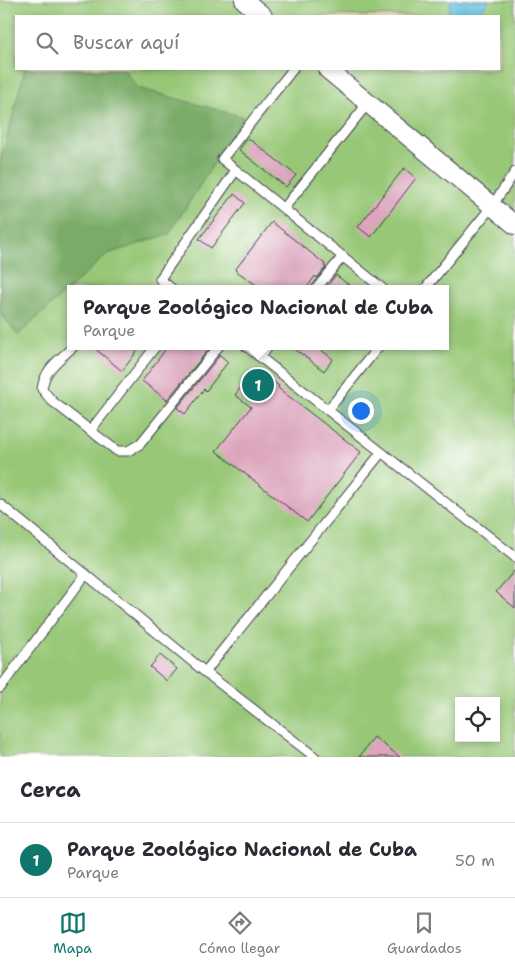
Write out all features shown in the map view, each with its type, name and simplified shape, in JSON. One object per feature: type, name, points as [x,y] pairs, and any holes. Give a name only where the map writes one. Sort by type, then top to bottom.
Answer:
[{"type":"street","points":[[244,0],[263,15]]},
{"type":"street","points":[[328,70],[515,225]]},
{"type":"lane","points":[[292,70],[222,159],[378,285]]},
{"type":"lane","points":[[284,208],[368,103]]},
{"type":"lane","points":[[167,285],[160,279],[236,170]]},
{"type":"lane","points":[[428,285],[492,206],[515,172]]},
{"type":"lane","points":[[319,285],[343,256]]},
{"type":"lane","points":[[70,350],[47,371],[42,389],[52,401],[117,451],[128,451],[140,444],[216,350]]},
{"type":"lane","points":[[90,431],[153,350]]},
{"type":"lane","points":[[251,350],[515,557]]},
{"type":"lane","points":[[260,357],[265,350]]},
{"type":"lane","points":[[328,410],[375,350]]},
{"type":"lane","points":[[205,672],[380,453]]},
{"type":"lane","points":[[0,504],[205,672],[315,757]]},
{"type":"lane","points":[[0,688],[86,574]]},
{"type":"green space","points":[[0,0],[515,0],[515,757],[0,757]]},
{"type":"green space","points":[[25,70],[125,70],[138,88],[243,117],[169,234],[107,254],[73,285],[67,285],[67,290],[18,335],[0,312],[0,164]]},
{"type":"water","points":[[451,0],[489,0],[474,15],[448,15]]},
{"type":"building","points":[[248,138],[296,175],[286,187],[239,150]]},
{"type":"building","points":[[404,168],[416,178],[371,237],[358,227]]},
{"type":"building","points":[[234,194],[245,203],[211,248],[199,239]]},
{"type":"building","points":[[272,222],[325,264],[324,266],[326,267],[317,278],[315,276],[309,285],[256,285],[235,270]]},
{"type":"building","points":[[336,275],[349,285],[328,285]]},
{"type":"building","points":[[97,350],[138,350],[122,371]]},
{"type":"building","points":[[165,350],[208,350],[167,400],[142,381]]},
{"type":"building","points":[[296,350],[321,350],[333,359],[324,371]]},
{"type":"building","points":[[220,355],[228,362],[206,391],[204,389],[185,414],[177,408]]},
{"type":"building","points":[[254,370],[268,381],[270,379],[279,386],[278,388],[361,452],[307,522],[216,451],[251,407],[235,395]]},
{"type":"building","points":[[515,570],[515,608],[496,592]]},
{"type":"building","points":[[160,655],[177,669],[167,681],[150,667]]},
{"type":"building","points":[[374,737],[400,757],[359,757]]},
{"type":"place","name":"Parque Zoológico Nacional de Cuba","points":[[258,385]]}]
